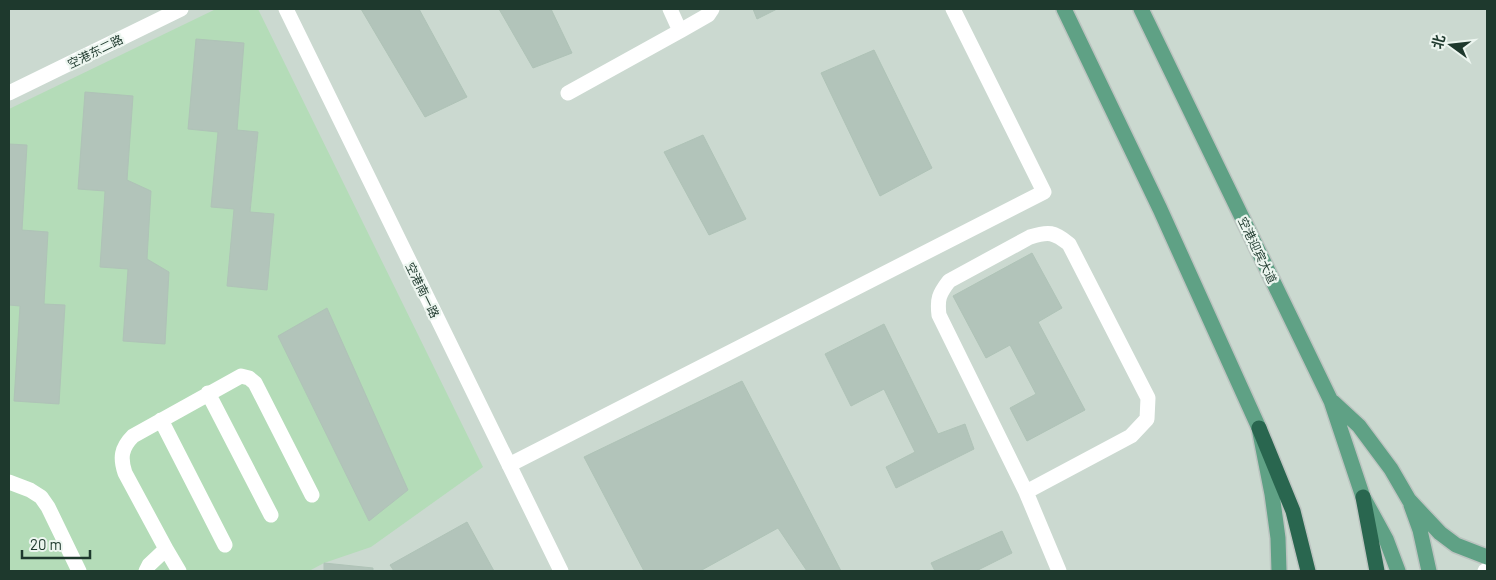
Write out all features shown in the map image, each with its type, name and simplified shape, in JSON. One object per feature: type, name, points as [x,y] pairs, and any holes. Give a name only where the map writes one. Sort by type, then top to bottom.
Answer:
[{"type":"highway","points":[[1259,428],[1293,511],[1308,571]]},
{"type":"highway","points":[[1362,498],[1377,571]]},
{"type":"main road","points":[[1064,9],[1160,209],[1259,428],[1272,494],[1278,538],[1278,571]]},
{"type":"main road","name":"空港迎宾大道","points":[[1141,9],[1331,401],[1362,498],[1386,539],[1398,571]]},
{"type":"main road","points":[[1331,401],[1359,426],[1375,445],[1409,500],[1420,530],[1429,571]]},
{"type":"main road","points":[[1409,500],[1440,533],[1456,545],[1487,557]]},
{"type":"street","name":"空港东二路","points":[[9,93],[180,9]]},
{"type":"street","name":"空港南一路","points":[[286,9],[561,571]]},
{"type":"street","points":[[670,9],[680,31]]},
{"type":"street","points":[[568,93],[708,15],[712,9]]},
{"type":"street","points":[[509,466],[1044,192],[952,9]]},
{"type":"street","points":[[1026,492],[1131,436],[1140,429],[1147,419],[1148,408],[1148,398],[1069,244],[1054,234],[1043,233],[1030,237],[949,281],[940,292],[938,303],[939,315],[1026,492],[1059,571]]},
{"type":"street","points":[[179,571],[125,473],[122,459],[125,444],[133,436],[208,393],[241,376],[249,378],[260,392],[312,496]]},
{"type":"street","points":[[208,393],[271,515]]},
{"type":"street","points":[[161,420],[225,545]]},
{"type":"street","points":[[9,482],[30,490],[41,497],[48,507],[78,571]]},
{"type":"street","points":[[146,571],[149,565],[166,549]]},
{"type":"shaded area","points":[[9,9],[1487,9],[1487,571],[9,571]]},
{"type":"green space","points":[[216,9],[258,9],[483,467],[371,547],[324,563],[309,571],[9,571],[9,109]]},
{"type":"building","points":[[361,9],[419,9],[467,97],[425,117]]},
{"type":"building","points":[[499,9],[551,9],[572,53],[533,68]]},
{"type":"building","points":[[753,9],[777,9],[757,19]]},
{"type":"building","points":[[196,39],[244,43],[237,130],[258,132],[250,212],[274,214],[267,290],[227,286],[234,209],[211,207],[218,132],[188,129]]},
{"type":"building","points":[[874,50],[932,168],[880,196],[821,73]]},
{"type":"building","points":[[85,92],[133,96],[127,180],[151,191],[147,259],[169,272],[165,344],[123,341],[128,269],[100,267],[105,191],[78,189]]},
{"type":"building","points":[[703,135],[746,219],[709,235],[664,152]]},
{"type":"building","points":[[9,144],[27,145],[22,230],[48,232],[44,304],[65,305],[59,404],[14,401],[20,306],[9,305]]},
{"type":"building","points":[[1032,253],[1062,308],[1038,322],[1085,410],[1027,441],[1010,408],[1036,394],[1010,345],[986,358],[953,296]]},
{"type":"building","points":[[327,308],[408,490],[369,521],[278,336]]},
{"type":"building","points":[[884,324],[938,434],[965,424],[974,449],[896,488],[886,467],[915,452],[884,389],[851,406],[825,354]]},
{"type":"building","points":[[742,381],[841,571],[807,571],[778,528],[700,571],[644,571],[584,457]]},
{"type":"building","points":[[467,522],[494,571],[394,571],[390,565]]},
{"type":"building","points":[[1002,531],[1012,553],[976,571],[935,571],[931,563]]},
{"type":"building","points":[[324,563],[373,568],[373,571],[324,571]]}]
